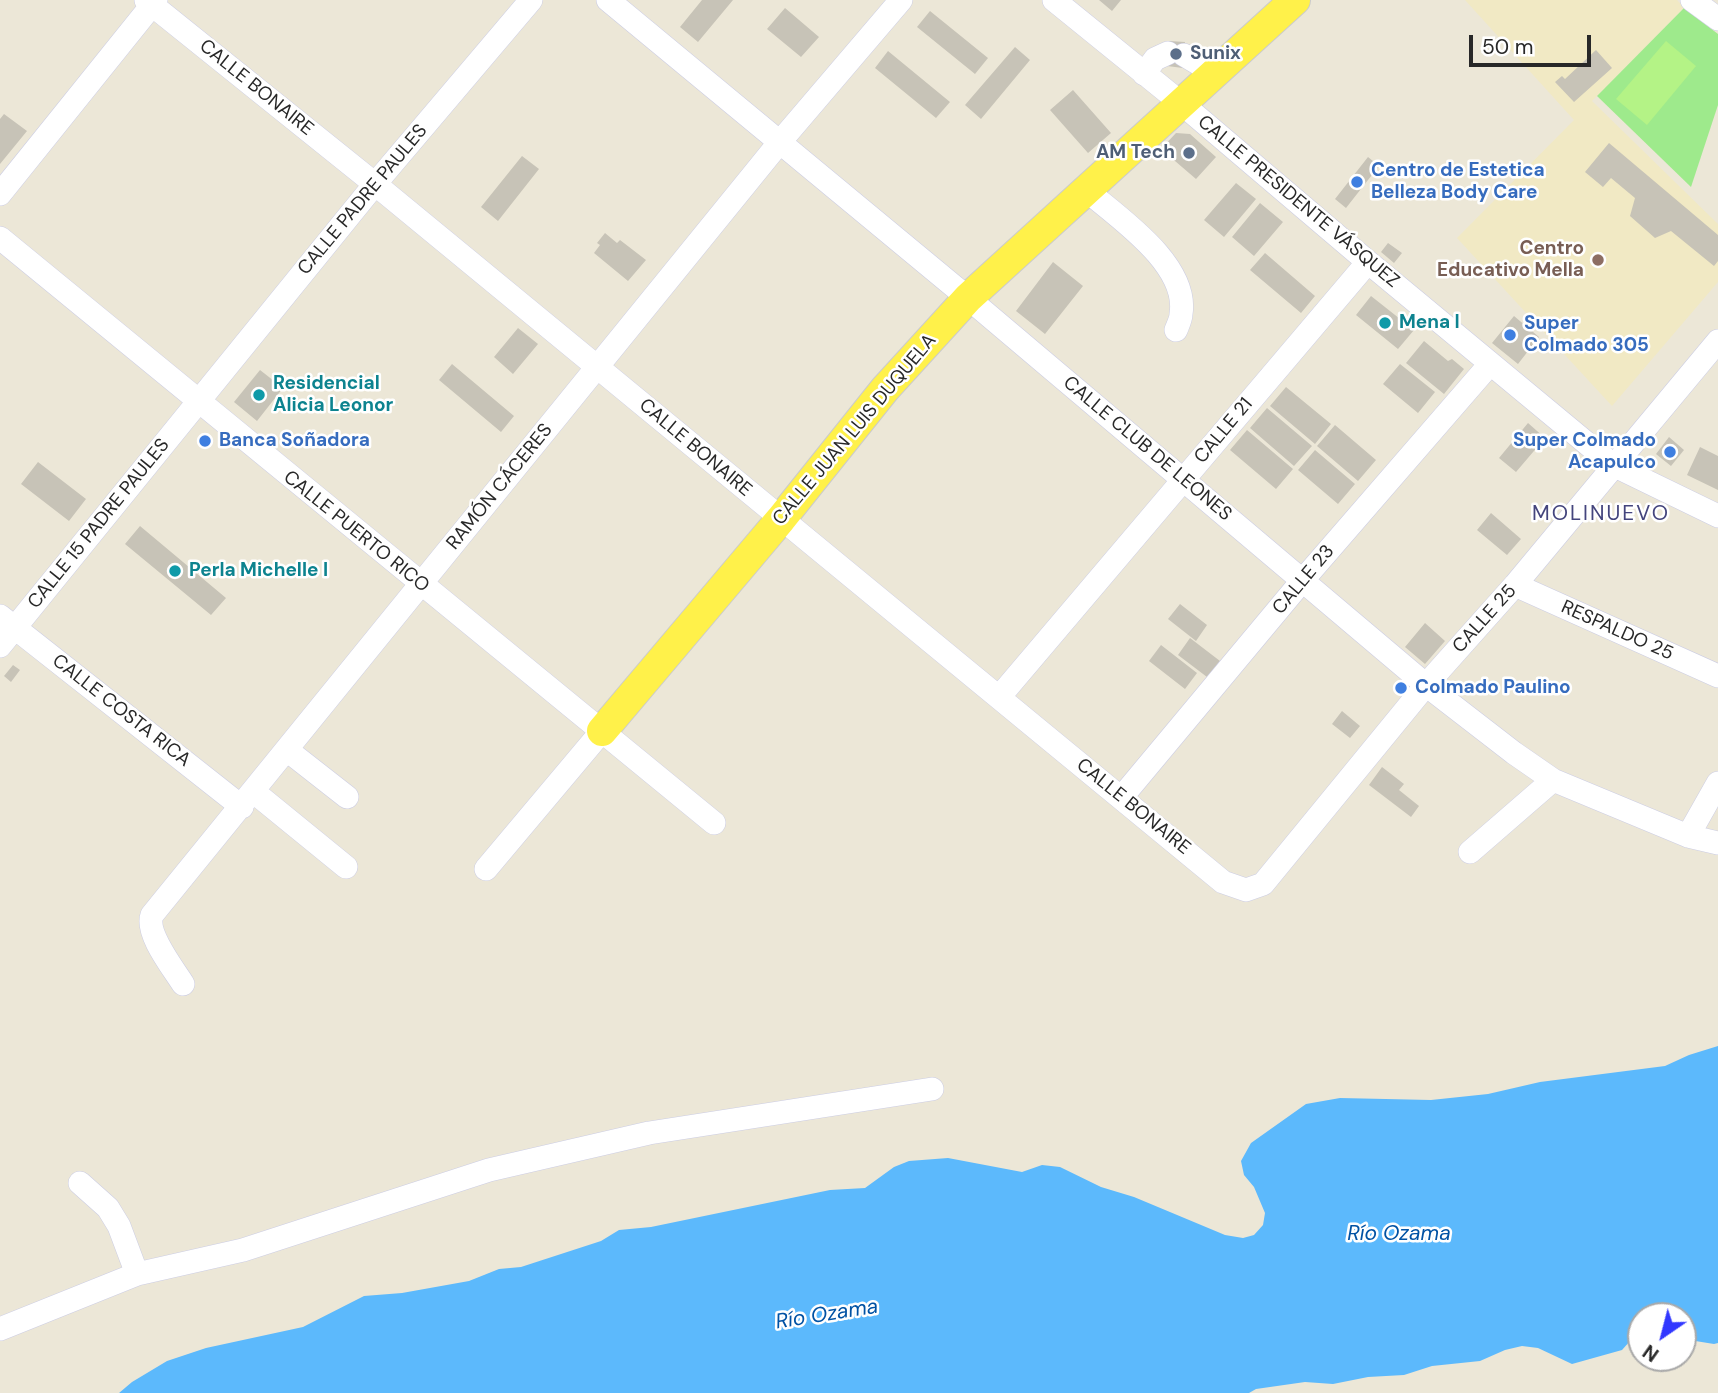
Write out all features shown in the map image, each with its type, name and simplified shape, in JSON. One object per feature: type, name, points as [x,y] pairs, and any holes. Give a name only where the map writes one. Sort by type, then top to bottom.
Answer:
[{"type":"main road","name":"CALLE JUAN LUIS DUQUELA","points":[[602,731],[781,519],[885,389],[968,298],[1294,0]]},
{"type":"street","name":"CALLE PADRE PAULES","points":[[198,402],[375,184],[530,0]]},
{"type":"street","name":"CALLE CLUB DE LEONES","points":[[608,0],[968,298],[1426,685],[1514,753],[1553,780],[1688,836],[1718,843]]},
{"type":"street","name":"RAMÓN CÁCERES","points":[[183,984],[152,934],[149,922],[152,915],[779,142],[901,0]]},
{"type":"street","name":"CALLE PRESIDENTE VÁSQUEZ","points":[[1054,0],[1613,465],[1718,516]]},
{"type":"street","points":[[1692,0],[1718,19]]},
{"type":"street","name":"CALLE BONAIRE","points":[[151,2],[1000,696],[1223,882],[1246,890]]},
{"type":"street","points":[[0,194],[151,2]]},
{"type":"street","points":[[1144,74],[1155,59],[1176,54],[1199,64],[1211,76]]},
{"type":"street","points":[[1086,190],[1158,254],[1173,273],[1180,295],[1182,314],[1176,330]]},
{"type":"street","name":"CALLE PUERTO RICO","points":[[0,238],[714,823]]},
{"type":"street","name":"CALLE 21","points":[[1000,696],[1368,262]]},
{"type":"street","name":"CALLE 25","points":[[1246,890],[1263,884],[1426,685],[1515,585],[1718,341]]},
{"type":"street","name":"CALLE 23","points":[[1121,798],[1302,581],[1490,364]]},
{"type":"street","name":"CALLE 15 PADRE PAULES","points":[[5,630],[198,402]]},
{"type":"street","name":"RESPALDO 25","points":[[1515,585],[1718,676]]},
{"type":"street","name":"CALLE COSTA RICA","points":[[5,630],[346,867]]},
{"type":"street","name":"CALLE JUAN LUIS DUQUELA","points":[[486,869],[602,731]]},
{"type":"street","points":[[288,750],[347,797]]},
{"type":"street","points":[[1470,852],[1553,780]]},
{"type":"street","points":[[1688,836],[1718,783]]},
{"type":"street","points":[[0,1329],[137,1274],[243,1250],[489,1170],[649,1132],[932,1089]]},
{"type":"street","points":[[80,1183],[108,1208],[137,1274]]},
{"type":"shaded area","name":"Centro Educativo Mella","points":[[1465,0],[1677,0],[1684,8],[1592,101],[1718,224],[1718,282],[1612,406],[1457,238],[1574,120]]},
{"type":"green space","points":[[1684,8],[1718,34],[1718,105],[1691,187],[1597,96]]},
{"type":"green space","points":[[1666,41],[1696,66],[1647,125],[1616,99]]},
{"type":"water","name":"Río Ozama","points":[[1718,1046],[1718,1343],[1714,1344],[1697,1341],[1697,1302],[1627,1302],[1627,1344],[1622,1350],[1572,1364],[1538,1348],[1522,1346],[1480,1361],[1432,1366],[1404,1375],[1368,1377],[1333,1384],[1305,1382],[1256,1389],[1249,1393],[119,1393],[167,1361],[206,1348],[303,1327],[364,1296],[402,1293],[469,1281],[499,1269],[521,1267],[601,1241],[619,1230],[651,1227],[830,1190],[865,1188],[894,1167],[909,1161],[948,1158],[1022,1172],[1042,1165],[1060,1167],[1101,1187],[1134,1197],[1225,1235],[1243,1238],[1254,1235],[1263,1225],[1265,1213],[1254,1187],[1244,1175],[1241,1161],[1251,1143],[1306,1104],[1340,1098],[1431,1100],[1488,1094],[1540,1082],[1665,1066]]},
{"type":"building","points":[[702,0],[733,0],[698,42],[680,27]]},
{"type":"building","points":[[1099,0],[1121,0],[1112,11]]},
{"type":"building","points":[[785,8],[819,37],[801,57],[767,29]]},
{"type":"building","points":[[930,11],[988,58],[975,74],[917,27]]},
{"type":"building","name":"Sunix","points":[[1169,41],[1185,42],[1183,68],[1167,66]]},
{"type":"building","points":[[1015,47],[1030,60],[981,119],[965,105]]},
{"type":"building","points":[[1596,50],[1612,68],[1574,102],[1555,82],[1562,76],[1565,79]]},
{"type":"building","points":[[888,51],[950,102],[936,118],[875,68]]},
{"type":"building","points":[[1073,90],[1111,133],[1088,153],[1050,110]]},
{"type":"building","points":[[4,114],[27,131],[0,164],[0,119]]},
{"type":"building","name":"AM Tech","points":[[1176,133],[1190,134],[1216,157],[1196,179],[1161,149]]},
{"type":"building","name":"Centro Educativo Mella","points":[[1609,143],[1718,235],[1718,261],[1714,266],[1671,231],[1655,238],[1630,216],[1635,198],[1611,178],[1603,187],[1585,172]]},
{"type":"building","points":[[522,156],[539,169],[498,221],[481,207]]},
{"type":"building","name":"Centro de Estetica Belleza Body Care","points":[[1368,157],[1379,166],[1346,208],[1335,199]]},
{"type":"building","points":[[1236,183],[1256,199],[1224,237],[1204,220]]},
{"type":"building","points":[[1260,203],[1283,222],[1254,256],[1232,237]]},
{"type":"building","points":[[605,233],[617,243],[620,240],[646,260],[628,281],[594,253],[600,245],[597,243]]},
{"type":"building","points":[[1388,243],[1402,253],[1394,263],[1381,252]]},
{"type":"building","points":[[1265,253],[1315,296],[1301,313],[1250,270]]},
{"type":"building","points":[[1053,262],[1083,286],[1045,334],[1016,311]]},
{"type":"building","name":"Mena I","points":[[1371,296],[1414,330],[1398,349],[1356,315]]},
{"type":"building","points":[[1514,316],[1539,337],[1518,364],[1492,343]]},
{"type":"building","points":[[518,328],[538,344],[513,374],[494,357]]},
{"type":"building","points":[[1424,341],[1448,361],[1452,359],[1464,369],[1444,394],[1406,363]]},
{"type":"building","points":[[452,364],[514,416],[501,432],[439,380]]},
{"type":"building","points":[[1400,364],[1435,392],[1418,413],[1383,384]]},
{"type":"building","name":"Residencial Alicia Leonor","points":[[260,370],[283,388],[257,421],[234,402]]},
{"type":"building","points":[[1286,387],[1331,424],[1315,444],[1270,406]]},
{"type":"building","points":[[1267,408],[1312,446],[1294,466],[1250,428]]},
{"type":"building","points":[[1528,423],[1545,438],[1516,472],[1499,458]]},
{"type":"building","points":[[1335,425],[1376,460],[1358,481],[1317,446]]},
{"type":"building","points":[[1247,430],[1293,469],[1276,489],[1230,450]]},
{"type":"building","name":"Banca Soñadora","points":[[204,433],[213,441],[207,448],[198,440]]},
{"type":"building","name":"Super Colmado Acapulco","points":[[1669,437],[1684,450],[1671,466],[1656,454]]},
{"type":"building","points":[[1700,447],[1718,456],[1718,490],[1687,475]]},
{"type":"building","points":[[1315,450],[1355,484],[1338,504],[1298,470]]},
{"type":"building","points":[[38,462],[86,499],[69,521],[21,484]]},
{"type":"building","points":[[1491,513],[1521,539],[1507,555],[1477,530]]},
{"type":"building","name":"Perla Michelle I","points":[[140,526],[226,598],[211,615],[125,544]]},
{"type":"building","points":[[1180,604],[1207,625],[1196,641],[1168,619]]},
{"type":"building","points":[[1425,623],[1445,641],[1425,664],[1405,647]]},
{"type":"building","points":[[1190,638],[1220,661],[1207,677],[1178,655]]},
{"type":"building","points":[[1161,645],[1197,673],[1185,689],[1149,661]]},
{"type":"building","points":[[13,665],[20,670],[11,682],[4,676]]},
{"type":"building","points":[[1342,711],[1360,726],[1350,738],[1332,724]]},
{"type":"building","points":[[1382,767],[1404,784],[1399,790],[1419,806],[1411,817],[1369,785]]},
{"type":"place","name":"Sunix","points":[[1176,54]]},
{"type":"place","name":"AM Tech","points":[[1189,153]]},
{"type":"place","name":"Centro de Estetica Belleza Body Care","points":[[1357,182]]},
{"type":"place","name":"Centro Educativo Mella","points":[[1598,260]]},
{"type":"place","name":"Mena I","points":[[1385,323]]},
{"type":"place","name":"Super Colmado 305","points":[[1510,335]]},
{"type":"place","name":"Residencial Alicia Leonor","points":[[259,395]]},
{"type":"place","name":"Banca Soñadora","points":[[205,441]]},
{"type":"place","name":"Super Colmado Acapulco","points":[[1670,452]]},
{"type":"place","name":"Perla Michelle I","points":[[175,571]]},
{"type":"place","name":"Colmado Paulino","points":[[1401,688]]},
{"type":"district","name":"MOLINUEVO","points":[[1601,514]]}]
